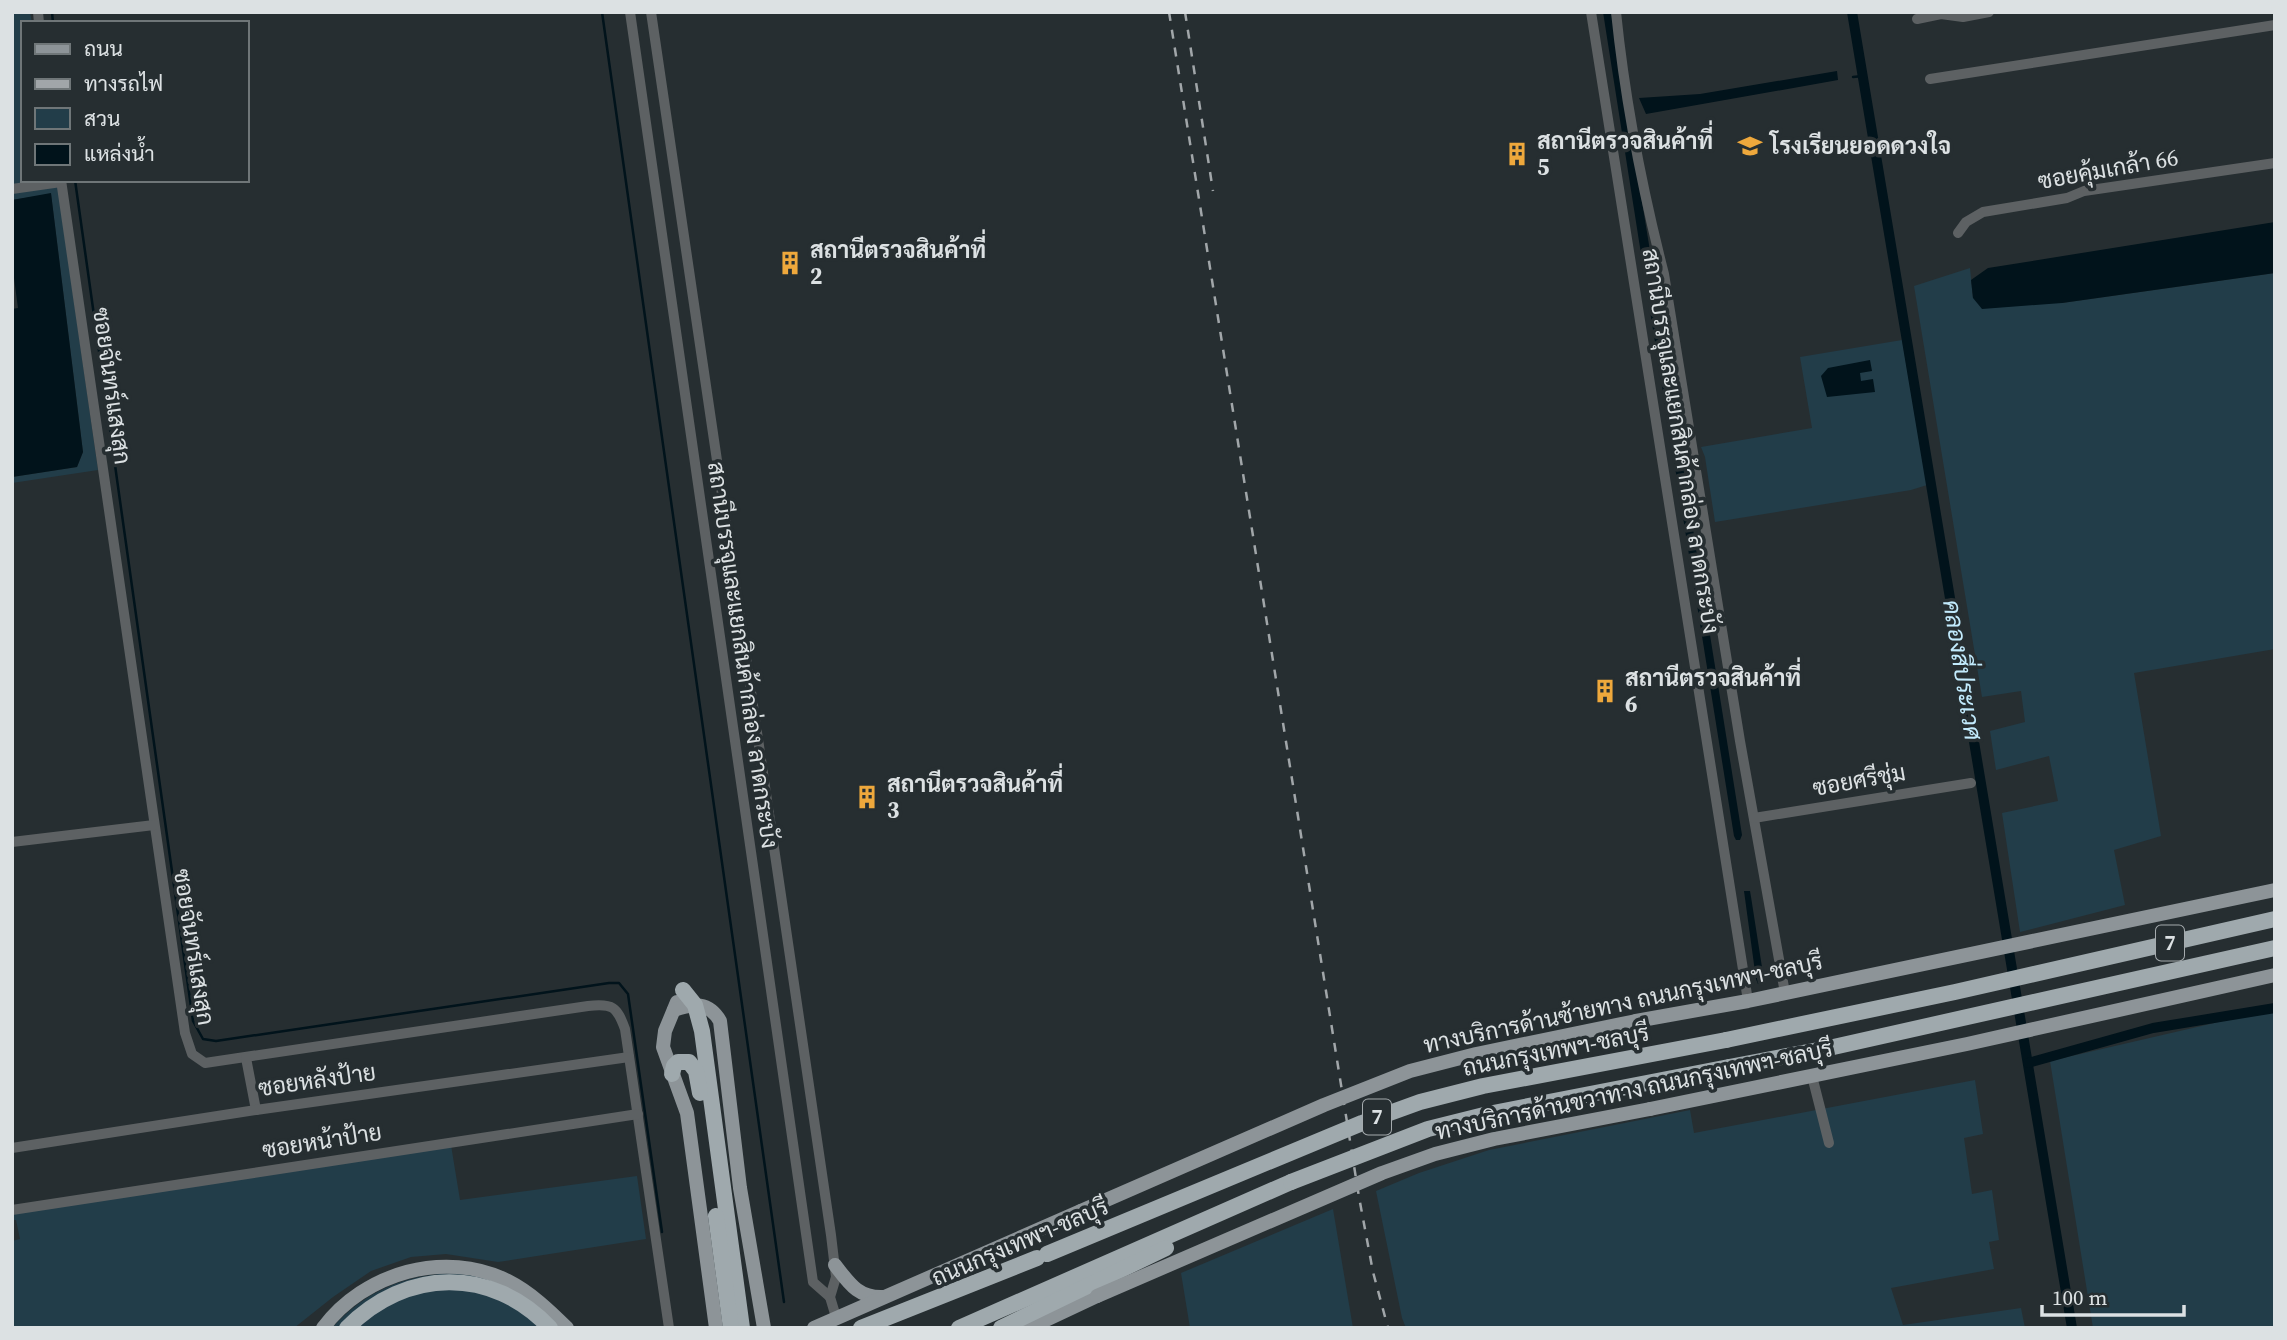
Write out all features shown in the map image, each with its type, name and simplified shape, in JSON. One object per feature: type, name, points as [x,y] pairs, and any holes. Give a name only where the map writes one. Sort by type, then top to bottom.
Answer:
[{"type":"highway","name":"ถนนกรุงเทพฯ-ชลบุรี","points":[[879,1328],[1042,1256],[1362,1123],[1420,1102],[1483,1086],[1726,1040],[1955,992],[2275,919]]},
{"type":"highway","name":"7","points":[[959,1328],[1302,1177],[1428,1129],[1488,1114],[1829,1048],[2275,948]]},
{"type":"highway","points":[[683,990],[695,1005],[702,1031],[742,1328]]},
{"type":"highway","points":[[672,1074],[678,1062],[689,1062],[696,1071],[731,1328]]},
{"type":"highway","points":[[1001,1328],[1155,1254],[1231,1209]]},
{"type":"highway","points":[[862,1328],[1042,1256]]},
{"type":"highway","points":[[347,1328],[368,1307],[394,1293],[424,1285],[454,1282],[503,1293],[537,1315],[550,1328]]},
{"type":"main road","name":"ทางบริการด้านซ้ายทาง ถนนกรุงเทพฯ-ชลบุรี","points":[[814,1328],[1410,1070],[1475,1054],[1748,1001],[2275,890]]},
{"type":"main road","name":"ทางบริการด้านขวาทาง ถนนกรุงเทพฯ-ชลบุรี","points":[[1029,1328],[1382,1173],[1435,1154],[1493,1139],[1650,1109],[1813,1082],[1967,1044],[2275,975]]},
{"type":"main road","points":[[683,990],[665,1031],[663,1047],[687,1113],[716,1328]]},
{"type":"main road","points":[[674,1010],[687,1005],[703,1005],[715,1012],[720,1021],[740,1188],[764,1328]]},
{"type":"main road","points":[[835,1265],[856,1291],[873,1297],[890,1296]]},
{"type":"main road","points":[[323,1328],[349,1300],[377,1282],[408,1271],[440,1267],[474,1270],[505,1279],[533,1297],[567,1328]]},
{"type":"street","name":"สถานีบรรจุและแยกสินค้ากล่อง ลาดกระบัง","points":[[629,12],[813,1282],[830,1297],[836,1277],[835,1265],[651,12]]},
{"type":"street","name":"สถานีบรรจุและแยกสินค้ากล่อง ลาดกระบัง","points":[[1591,12],[1748,1001]]},
{"type":"street","name":"สถานีบรรจุและแยกสินค้ากล่อง ลาดกระบัง","points":[[1616,12],[1642,179],[1664,274],[1785,993]]},
{"type":"street","points":[[1917,19],[1941,14],[1963,17],[1989,12]]},
{"type":"street","points":[[1930,79],[2275,25]]},
{"type":"street","name":"ซอยคุ้มเกล้า 66","points":[[1958,233],[1966,222],[1983,212],[2067,198],[2084,191],[2275,163]]},
{"type":"street","points":[[12,189],[55,182]]},
{"type":"street","name":"ซอยจันทร์แสงสุก","points":[[61,182],[154,825],[188,1044],[192,1054],[205,1063],[601,1004],[610,1006],[620,1015],[625,1029],[669,1328]]},
{"type":"street","name":"ซอยศรีชุ่ม","points":[[1754,818],[1971,783]]},
{"type":"street","points":[[742,794],[766,789]]},
{"type":"street","points":[[12,842],[154,825]]},
{"type":"street","points":[[772,1006],[796,1002]]},
{"type":"street","name":"ซอยหลังป้าย","points":[[12,1148],[629,1057]]},
{"type":"street","points":[[246,1058],[256,1110]]},
{"type":"street","points":[[1813,1082],[1829,1143]]},
{"type":"street","name":"ซอยหน้าป้าย","points":[[12,1210],[638,1114]]},
{"type":"street","points":[[830,1297],[836,1317]]},
{"type":"green space","points":[[12,12],[30,12],[32,21],[21,21],[21,182],[56,182],[58,189],[98,470],[12,483],[12,477],[77,467],[83,452],[51,194],[12,200]]},
{"type":"green space","points":[[1970,268],[1973,298],[2062,303],[2275,273],[2275,649],[2134,673],[2161,836],[2114,850],[2125,905],[2020,932],[2002,813],[2058,801],[2049,756],[1996,770],[1990,731],[2025,722],[2021,691],[1982,697],[1914,286]]},
{"type":"green space","points":[[1902,340],[1927,485],[1911,490],[1715,522],[1701,447],[1812,428],[1800,357]]},
{"type":"green space","points":[[2275,1009],[2275,1328],[2093,1328],[2050,1061]]},
{"type":"green space","points":[[1975,1080],[1983,1134],[1964,1138],[1972,1194],[1992,1190],[1999,1240],[1989,1242],[1994,1269],[1891,1288],[1903,1325],[2021,1308],[2025,1328],[1406,1328],[1376,1191],[1419,1173],[1489,1150],[1690,1110],[1694,1133]]},
{"type":"green space","points":[[451,1145],[460,1200],[637,1176],[646,1239],[498,1262],[446,1254],[411,1257],[371,1271],[294,1328],[12,1328],[12,1241],[20,1239],[16,1220],[12,1220],[12,1211]]},
{"type":"green space","points":[[1333,1209],[1353,1328],[1190,1328],[1181,1273]]},
{"type":"green space","points":[[453,1273],[497,1282],[559,1328],[332,1328],[358,1304],[386,1287],[418,1277]]},
{"type":"water","points":[[1603,12],[1611,12],[1651,257],[1650,263],[1646,264],[1642,260]]},
{"type":"water","points":[[1837,71],[1838,80],[1646,114],[1639,98],[1700,94]]},
{"type":"water","points":[[51,193],[83,452],[77,467],[12,477],[12,309],[18,308],[12,263],[12,200]]},
{"type":"water","points":[[2275,222],[2275,273],[2062,303],[1982,309],[1973,298],[1971,280],[1988,268]]},
{"type":"water","points":[[1658,310],[1742,835],[1740,840],[1736,840],[1734,836],[1650,311]]},
{"type":"water","points":[[1870,360],[1872,371],[1860,373],[1861,381],[1873,379],[1875,392],[1827,397],[1821,376],[1828,368]]},
{"type":"water","points":[[1744,891],[1750,891],[1764,980],[1762,984],[1758,984],[1756,979]]},
{"type":"waterway","points":[[52,12],[53,21]]},
{"type":"waterway","points":[[602,12],[784,1302]]},
{"type":"waterway","name":"คลองสี่ประเวศ","points":[[1852,12],[2072,1328]]},
{"type":"waterway","points":[[1853,77],[1863,76]]},
{"type":"waterway","points":[[75,182],[193,1021],[203,1039],[216,1041],[619,983],[628,994],[662,1232]]},
{"type":"waterway","points":[[2028,1063],[2153,1028],[2275,1008]]},
{"type":"railway","points":[[1169,12],[1359,1197],[1373,1272],[1388,1328]]},
{"type":"railway","points":[[1185,12],[1213,191]]},
{"type":"place","name":"โรงเรียนยอดดวงใจ","points":[[1750,146]]},
{"type":"place","name":"สถานีตรวจสินค้าที่ 5","points":[[1517,154]]},
{"type":"place","name":"สถานีตรวจสินค้าที่ 2","points":[[790,263]]},
{"type":"place","name":"สถานีตรวจสินค้าที่ 6","points":[[1605,691]]},
{"type":"place","name":"สถานีตรวจสินค้าที่ 3","points":[[867,797]]}]
